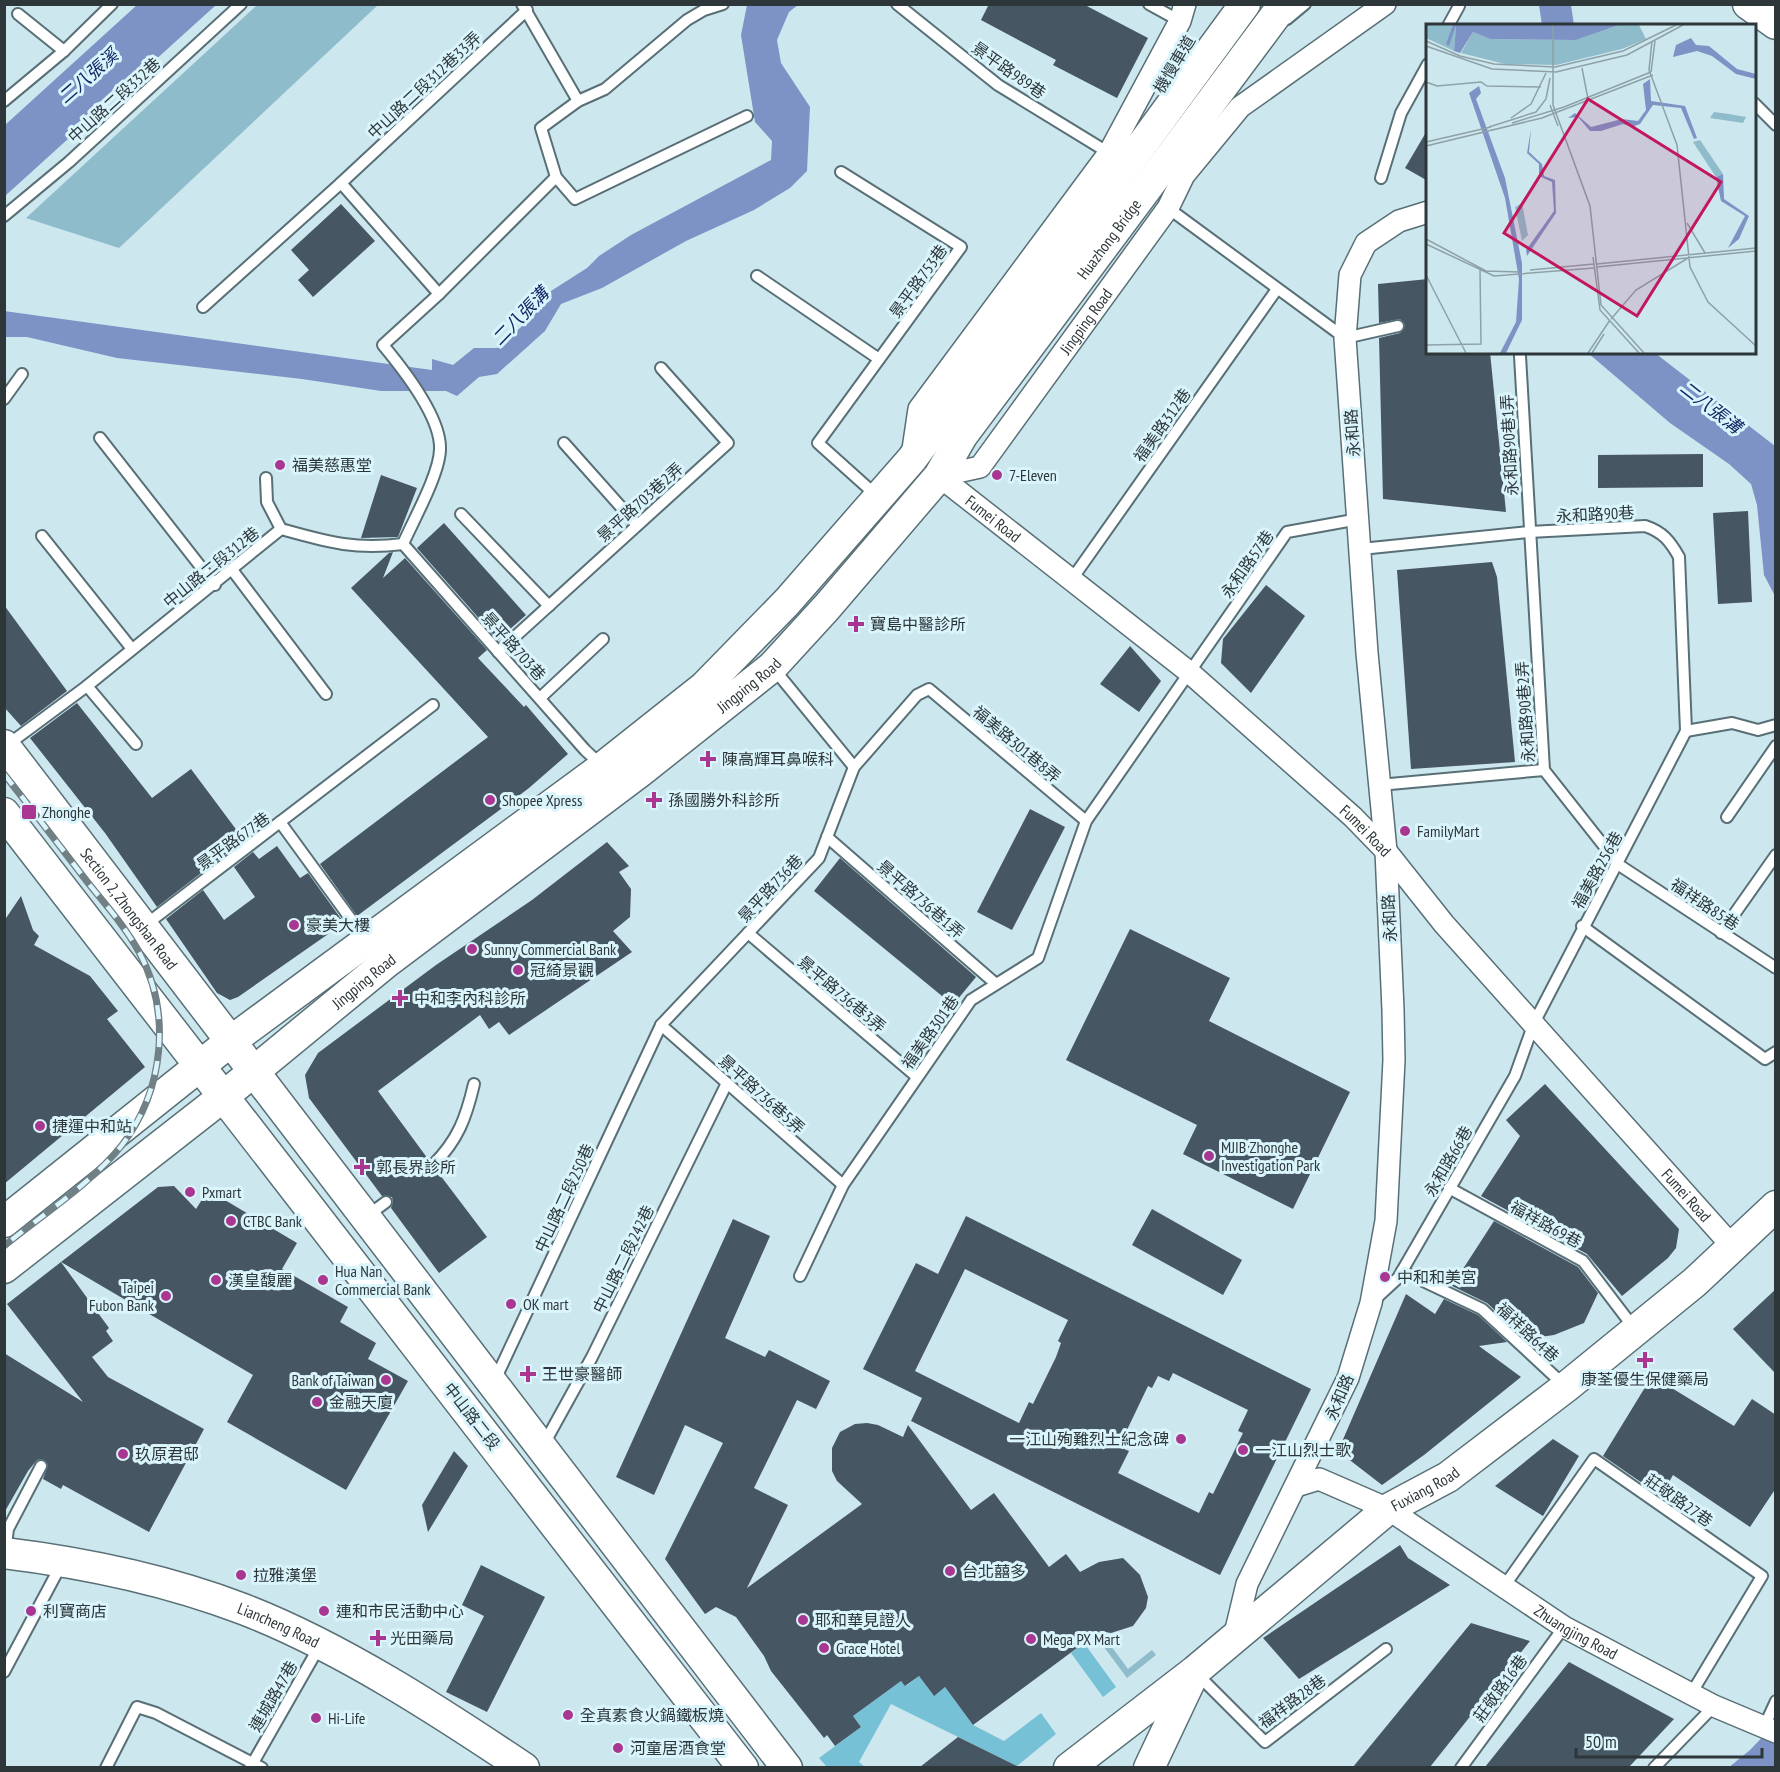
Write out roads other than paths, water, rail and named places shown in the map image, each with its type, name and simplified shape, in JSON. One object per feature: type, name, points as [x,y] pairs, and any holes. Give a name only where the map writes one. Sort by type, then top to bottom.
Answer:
[{"type":"main road","name":"Huazhong Bridge","points":[[939,476],[951,429],[1146,139],[1245,4]]},
{"type":"main road","name":"Huazhong Bridge","points":[[951,429],[1284,4]]},
{"type":"main road","name":"Jingping Road","points":[[4,1222],[231,1041],[603,767],[704,687],[787,602],[912,459],[951,429]]},
{"type":"main road","name":"Jingping Road","points":[[4,1268],[224,1096],[387,962],[641,771],[772,666],[827,607],[939,476]]},
{"type":"main road","name":"Section 2, Zhongshan Road","points":[[5,745],[254,1071]]},
{"type":"main road","points":[[4,813],[200,1066]]},
{"type":"main road","name":"中山路二段","points":[[200,1066],[742,1767]]},
{"type":"main road","points":[[254,1071],[376,1210],[493,1384],[787,1767]]},
{"type":"main road","name":"Fuxiang Road","points":[[1069,1767],[1195,1671],[1388,1509],[1448,1478],[1566,1387],[1695,1282],[1776,1206]]},
{"type":"main road","name":"Liancheng Road","points":[[4,1553],[64,1560],[126,1573],[243,1609],[321,1644],[524,1767]]},
{"type":"main road","points":[[1149,1767],[1195,1671]]},
{"type":"street","name":"Jingping Road","points":[[939,476],[980,467],[1168,208],[1184,175],[1240,107],[1386,4]]},
{"type":"street","points":[[912,459],[919,409],[1109,153],[1182,13]]},
{"type":"street","name":"永和路","points":[[1234,1638],[1247,1584],[1348,1378],[1371,1303],[1386,1221],[1394,1060],[1386,851],[1378,785],[1345,338],[1350,275],[1366,243],[1399,220],[1426,213]]},
{"type":"street","name":"Fumei Road","points":[[939,476],[1189,672],[1353,817],[1386,851],[1444,924],[1733,1247]]},
{"type":"street","name":"Zhuangjing Road","points":[[1296,1486],[1319,1479],[1388,1509],[1564,1627],[1714,1706],[1770,1729]]},
{"type":"lane","points":[[4,101],[64,51],[112,4]]},
{"type":"lane","name":"中山路二段332巷","points":[[4,216],[69,162],[241,4]]},
{"type":"lane","points":[[723,4],[701,8],[604,89],[578,101],[541,128],[556,177],[575,199],[747,116]]},
{"type":"lane","name":"景平路989巷","points":[[897,4],[998,85],[1109,153]]},
{"type":"lane","points":[[1149,4],[1182,13]]},
{"type":"lane","points":[[1248,51],[1305,4]]},
{"type":"lane","points":[[1449,24],[1459,6]]},
{"type":"lane","name":"中山路二段312巷33弄","points":[[203,307],[341,183],[524,7],[578,101]]},
{"type":"lane","points":[[18,14],[64,51]]},
{"type":"lane","name":"機慢車道","points":[[1146,139],[1216,24]]},
{"type":"lane","points":[[1379,175],[1401,113],[1426,68]]},
{"type":"lane","points":[[1756,104],[1776,125]]},
{"type":"lane","name":"景平路753巷","points":[[841,172],[962,247],[818,443],[877,497]]},
{"type":"lane","points":[[403,544],[432,478],[440,449],[429,407],[383,345],[439,294],[556,177]]},
{"type":"lane","points":[[341,183],[439,294]]},
{"type":"lane","points":[[1168,208],[1345,338],[1398,326]]},
{"type":"lane","points":[[757,276],[879,359]]},
{"type":"lane","name":"福美路312巷","points":[[1072,579],[1276,289]]},
{"type":"lane","name":"永和路90巷1弄","points":[[1520,356],[1529,532]]},
{"type":"lane","name":"景平路703巷2弄","points":[[498,652],[728,443],[661,368]]},
{"type":"lane","points":[[4,399],[22,374]]},
{"type":"lane","points":[[100,438],[214,585]]},
{"type":"lane","points":[[564,443],[638,525]]},
{"type":"lane","points":[[266,478],[267,502],[281,529]]},
{"type":"lane","points":[[461,514],[549,606]]},
{"type":"lane","name":"永和路57巷","points":[[1189,672],[1287,532],[1359,519]]},
{"type":"lane","name":"永和路90巷","points":[[1361,549],[1529,532],[1645,526],[1657,530],[1671,541],[1679,556],[1686,731]]},
{"type":"lane","name":"中山路二段312巷","points":[[5,745],[87,686],[232,571],[281,529],[329,544],[372,548],[403,544]]},
{"type":"lane","name":"永和路90巷2弄","points":[[1529,532],[1544,770],[1619,864]]},
{"type":"lane","points":[[42,536],[132,649]]},
{"type":"lane","name":"景平路703巷","points":[[403,544],[585,750],[603,767]]},
{"type":"lane","points":[[232,571],[326,694]]},
{"type":"lane","points":[[540,698],[603,639]]},
{"type":"lane","points":[[772,666],[854,767]]},
{"type":"lane","name":"福美路301巷","points":[[800,1276],[843,1185],[971,999],[1038,958],[1086,821],[1189,672]]},
{"type":"lane","points":[[87,686],[135,744]]},
{"type":"lane","name":"福美路301巷8弄","points":[[854,767],[917,695],[929,689],[1086,821]]},
{"type":"lane","points":[[280,822],[433,705]]},
{"type":"lane","points":[[1686,731],[1732,723],[1758,730],[1776,725]]},
{"type":"lane","name":"福美路256巷","points":[[1534,1023],[1582,926],[1619,864],[1686,731]]},
{"type":"lane","points":[[1727,817],[1776,746]]},
{"type":"lane","name":"景平路736巷","points":[[661,1025],[819,858],[854,767]]},
{"type":"lane","points":[[1378,785],[1544,770]]},
{"type":"lane","name":"景平路677巷","points":[[144,926],[280,822],[367,941]]},
{"type":"lane","name":"景平路736巷1弄","points":[[827,837],[996,984]]},
{"type":"lane","points":[[1721,933],[1776,855]]},
{"type":"lane","name":"福祥路85巷","points":[[1619,864],[1776,968]]},
{"type":"lane","points":[[1582,926],[1765,1059],[1776,1052]]},
{"type":"lane","name":"景平路736巷3弄","points":[[748,933],[917,1077]]},
{"type":"lane","name":"永和路66巷","points":[[1371,1303],[1402,1271],[1515,1076],[1534,1023]]},
{"type":"lane","name":"景平路736巷5弄","points":[[661,1025],[843,1185]]},
{"type":"lane","name":"中山路二段250巷","points":[[493,1384],[661,1025]]},
{"type":"lane","name":"中山路二段242巷","points":[[542,1448],[592,1357],[727,1083]]},
{"type":"lane","points":[[433,1165],[454,1143],[468,1110],[474,1084]]},
{"type":"lane","name":"福祥路69巷","points":[[1449,1188],[1583,1261],[1636,1330]]},
{"type":"lane","name":"福祥路64巷","points":[[1402,1271],[1482,1309],[1566,1387]]},
{"type":"lane","name":"莊敬路27巷","points":[[1505,1586],[1594,1459],[1762,1576],[1691,1694]]},
{"type":"lane","points":[[4,1553],[8,1529],[41,1466]]},
{"type":"lane","points":[[4,1672],[64,1560]]},
{"type":"lane","name":"莊敬路16巷","points":[[1461,1767],[1564,1627]]},
{"type":"lane","name":"連城路47巷","points":[[106,1767],[137,1707],[156,1713],[254,1766],[321,1644]]},
{"type":"lane","name":"福祥路28巷","points":[[1195,1671],[1265,1742],[1386,1649]]},
{"type":"lane","points":[[1770,1729],[1776,1701]]},
{"type":"lane","points":[[1654,1767],[1714,1706]]},
{"type":"water","name":"二八張溪","points":[[137,5],[216,5],[5,196],[5,125]]},
{"type":"water","points":[[747,5],[798,5],[789,12],[777,40],[781,63],[810,107],[807,171],[790,188],[754,210],[686,241],[602,288],[561,304],[545,331],[497,374],[479,377],[457,396],[446,391],[381,391],[302,379],[117,358],[27,337],[5,337],[4,311],[432,370],[432,359],[453,365],[474,348],[497,348],[529,320],[551,291],[587,268],[599,256],[631,235],[771,160],[772,141],[755,122],[741,35]]},
{"type":"water","points":[[1539,5],[1571,5],[1574,24],[1542,24]]},
{"type":"water","name":"二八張溝","points":[[1589,354],[1656,354],[1775,446],[1775,596],[1764,575],[1757,505],[1751,484],[1729,464],[1670,423]]},
{"type":"water","points":[[1775,1724],[1775,1767],[1728,1768],[1750,1750]]},
{"type":"railway","points":[[4,774],[133,942],[149,976],[156,1000],[159,1025],[159,1051],[155,1076],[147,1100],[122,1145],[82,1185],[4,1246]]},
{"type":"place","name":"福美慈惠堂","points":[[280,465]]},
{"type":"place","name":"7-Eleven","points":[[997,475]]},
{"type":"place","name":"寶島中醫診所","points":[[856,624]]},
{"type":"place","name":"陳高輝耳鼻喉科","points":[[708,759]]},
{"type":"place","name":"Shopee Xpress","points":[[490,800]]},
{"type":"place","name":"孫國勝外科診所","points":[[654,800]]},
{"type":"place","name":"Zhonghe","points":[[29,812]]},
{"type":"place","name":"FamilyMart","points":[[1405,831]]},
{"type":"place","name":"豪美大樓","points":[[294,925]]},
{"type":"place","name":"Sunny Commercial Bank","points":[[472,949]]},
{"type":"place","name":"冠綺景觀","points":[[518,970]]},
{"type":"place","name":"中和李內科診所","points":[[400,998]]},
{"type":"place","name":"捷運中和站","points":[[40,1126]]},
{"type":"place","name":"MJIB Zhonghe Investigation Park","points":[[1209,1156]]},
{"type":"place","name":"郭長界診所","points":[[362,1167]]},
{"type":"place","name":"Pxmart","points":[[190,1192]]},
{"type":"place","name":"CTBC Bank","points":[[231,1221]]},
{"type":"place","name":"中和和美宮","points":[[1385,1277]]},
{"type":"place","name":"漢皇馥麗","points":[[216,1280]]},
{"type":"place","name":"Hua Nan Commercial Bank","points":[[323,1280]]},
{"type":"place","name":"Taipei Fubon Bank","points":[[166,1296]]},
{"type":"place","name":"OK mart","points":[[511,1304]]},
{"type":"place","name":"康荃優生保健藥局","points":[[1645,1360]]},
{"type":"place","name":"王世豪醫師","points":[[528,1374]]},
{"type":"place","name":"Bank of Taiwan","points":[[386,1380]]},
{"type":"place","name":"金融天廈","points":[[317,1402]]},
{"type":"place","name":"一江山殉難烈士紀念碑","points":[[1181,1439]]},
{"type":"place","name":"一江山烈士歌","points":[[1243,1450]]},
{"type":"place","name":"玖原君邸","points":[[123,1454]]},
{"type":"place","name":"台北囍多","points":[[950,1571]]},
{"type":"place","name":"拉雅漢堡","points":[[241,1575]]},
{"type":"place","name":"利寶商店","points":[[31,1611]]},
{"type":"place","name":"連和市民活動中心","points":[[324,1611]]},
{"type":"place","name":"耶和華見證人","points":[[803,1620]]},
{"type":"place","name":"光田藥局","points":[[378,1638]]},
{"type":"place","name":"Mega PX Mart","points":[[1031,1639]]},
{"type":"place","name":"Grace Hotel","points":[[824,1648]]},
{"type":"place","name":"全真素食火鍋鐵板燒","points":[[568,1715]]},
{"type":"place","name":"Hi-Life","points":[[316,1718]]},
{"type":"place","name":"河童居酒食堂","points":[[618,1748]]}]
